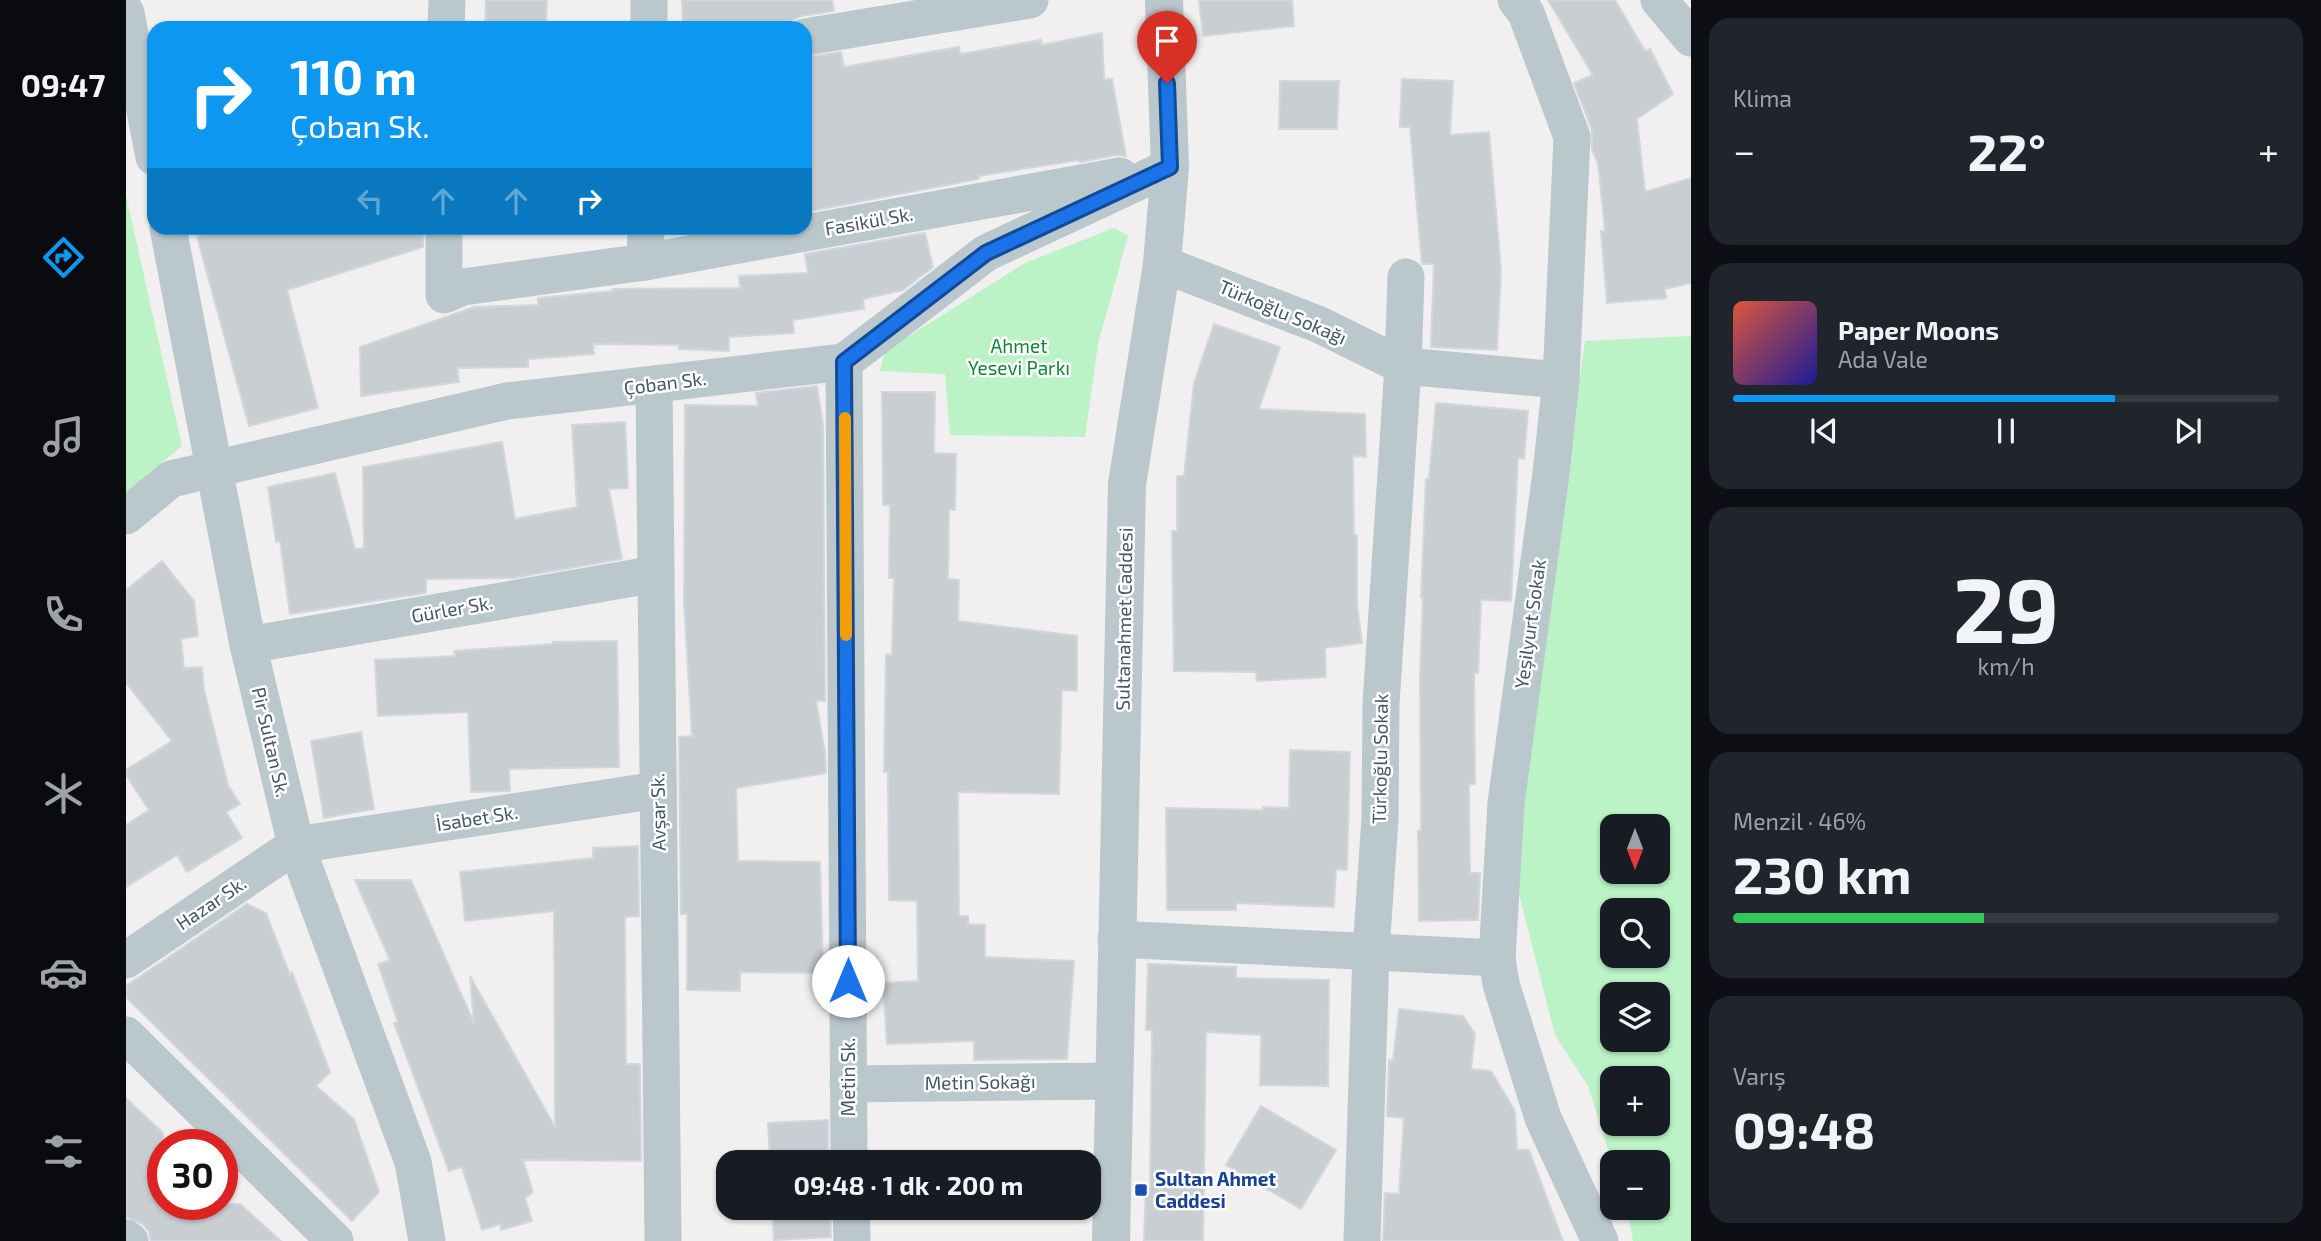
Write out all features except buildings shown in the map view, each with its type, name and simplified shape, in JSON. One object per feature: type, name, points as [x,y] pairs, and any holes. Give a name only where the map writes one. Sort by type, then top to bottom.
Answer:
[{"type":"street","points":[[446,21],[447,0]]},
{"type":"street","points":[[649,0],[649,21]]},
{"type":"street","points":[[812,36],[1030,0]]},
{"type":"street","name":"Sultanahmet Caddesi","points":[[1111,1241],[1127,484],[1162,264],[1170,167],[1164,0]]},
{"type":"street","name":"Yeşilyurt Sokak","points":[[1516,0],[1526,13],[1572,137],[1561,380],[1506,803],[1497,958],[1501,984],[1544,1118],[1600,1241]]},
{"type":"street","points":[[1659,0],[1691,38]]},
{"type":"street","points":[[126,13],[147,121]]},
{"type":"street","points":[[844,362],[986,253],[1170,167]]},
{"type":"street","name":"Fasikül Sk.","points":[[812,220],[1170,167]]},
{"type":"street","name":"Pir Sultan Sk.","points":[[169,235],[248,645],[296,845],[413,1162],[427,1241]]},
{"type":"street","name":"Fasikül Sk.","points":[[444,235],[444,295],[463,287],[646,245],[713,235]]},
{"type":"street","name":"Türkoğlu Sokağı","points":[[1162,264],[1320,325],[1403,366]]},
{"type":"street","name":"Türkoğlu Sokak","points":[[1363,1241],[1371,951],[1380,818],[1381,704],[1403,366],[1406,277]]},
{"type":"street","name":"Çoban Sk.","points":[[126,516],[171,479],[506,401],[844,362]]},
{"type":"street","name":"Metin Sk.","points":[[844,362],[849,1150]]},
{"type":"street","points":[[1403,366],[1561,380]]},
{"type":"street","name":"Avşar Sk.","points":[[654,384],[663,1241]]},
{"type":"street","name":"Gürler Sk.","points":[[248,645],[656,573]]},
{"type":"street","name":"İsabet Sk.","points":[[296,845],[658,790]]},
{"type":"street","name":"Hazar Sk.","points":[[126,960],[296,845]]},
{"type":"street","points":[[1116,939],[1497,958]]},
{"type":"street","points":[[126,1035],[335,1241]]},
{"type":"street","name":"Metin Sokağı","points":[[848,1084],[1113,1081]]},
{"type":"street","points":[[851,1220],[852,1241]]},
{"type":"green space","points":[[126,195],[182,446],[126,492]]},
{"type":"green space","name":"Ahmet Yesevi Parkı","points":[[1114,228],[1128,236],[1098,344],[1085,437],[950,435],[945,374],[880,371],[885,351],[1025,263]]},
{"type":"green space","points":[[1691,336],[1691,1241],[1633,1241],[1629,1220],[1670,1220],[1670,1150],[1608,1150],[1604,1136],[1670,1136],[1670,1066],[1600,1066],[1600,1124],[1588,1086],[1555,1035],[1517,886],[1519,807],[1585,341]]},
{"type":"slow traffic","points":[[845,418],[846,635]]},
{"type":"place","name":"Sultan Ahmet Caddesi","points":[[1141,1190]]},
{"type":"route","points":[[848,981],[844,362],[986,253],[1170,167],[1167,83]]}]
